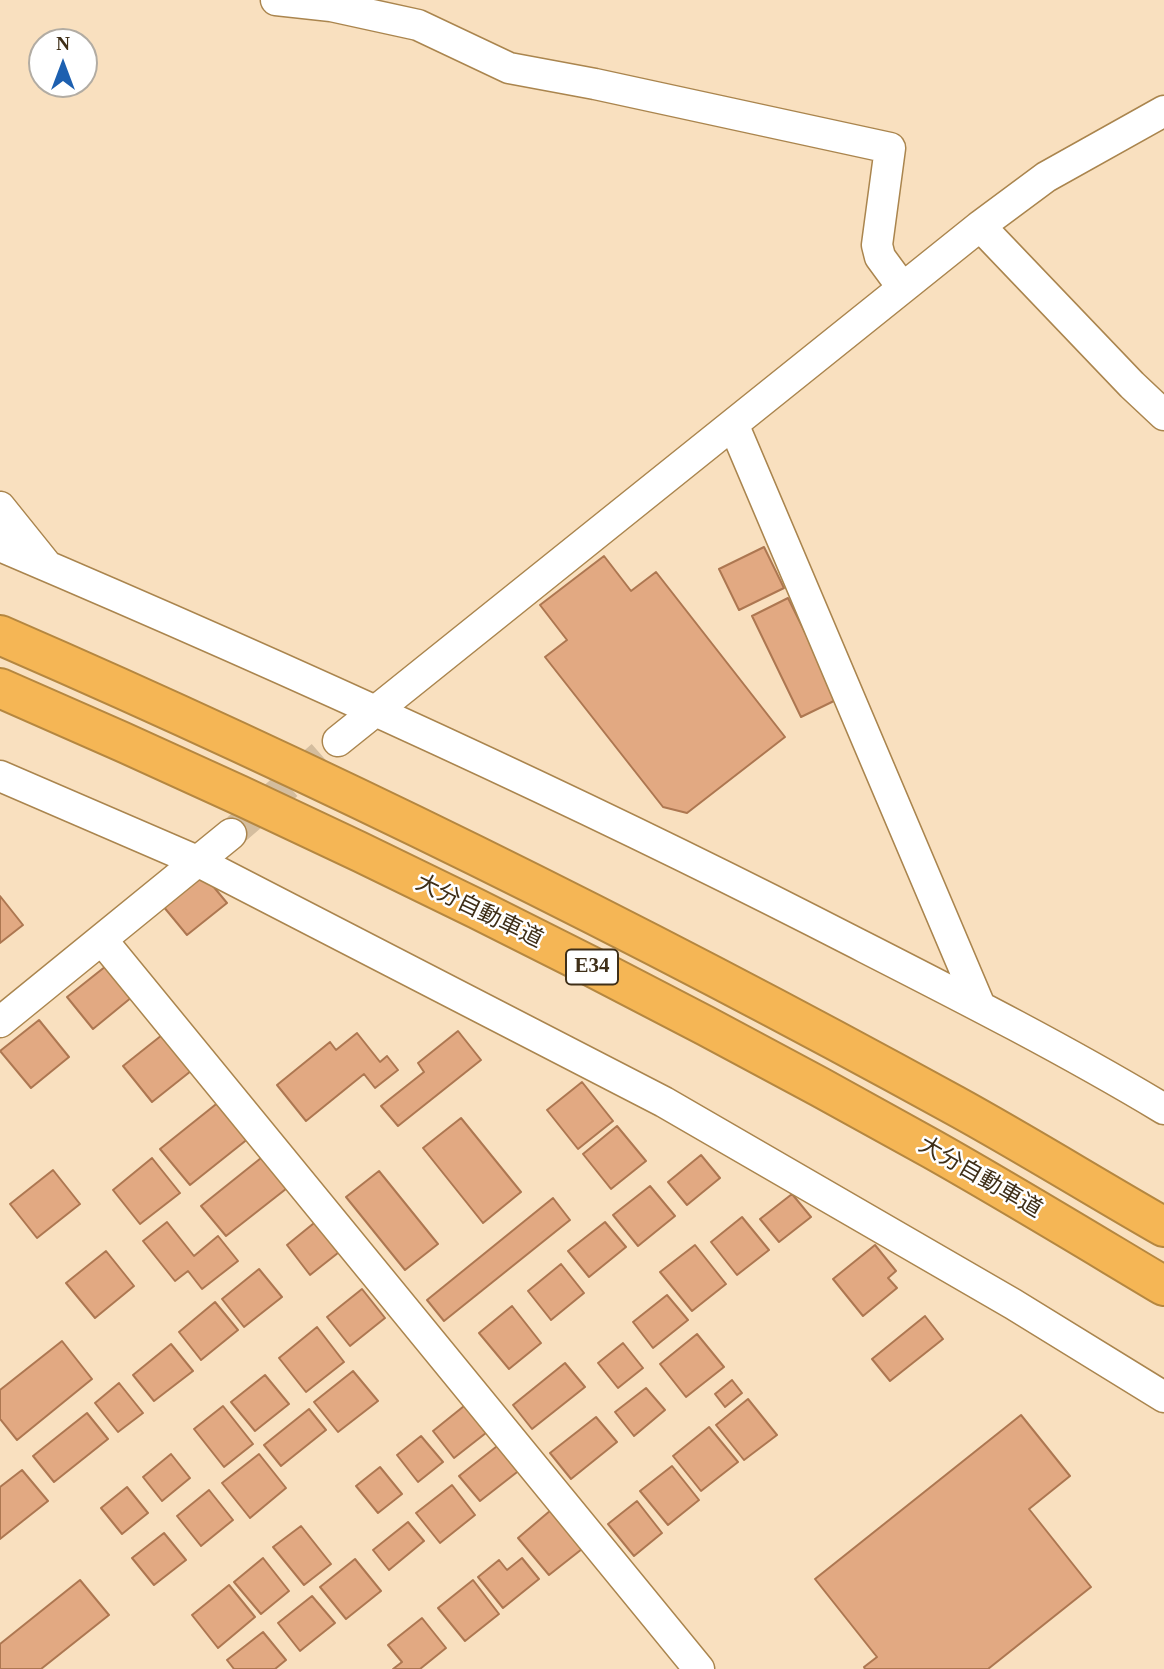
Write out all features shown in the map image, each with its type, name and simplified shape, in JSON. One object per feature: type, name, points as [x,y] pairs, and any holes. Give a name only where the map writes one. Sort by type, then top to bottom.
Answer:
[{"type":"highway","name":"E34","points":[[0,635],[136,694],[317,778],[644,939],[956,1106],[1164,1227]]},
{"type":"highway","name":"大分自動車道","points":[[0,688],[116,738],[619,980],[933,1149],[1164,1286]]},
{"type":"street","points":[[276,0],[331,6],[418,25],[509,68],[890,148],[877,245],[880,257],[902,286]]},
{"type":"street","points":[[338,741],[734,426],[902,286],[979,226],[1046,177],[1164,111]]},
{"type":"street","points":[[979,226],[1164,415]]},
{"type":"street","points":[[734,426],[979,1006]]},
{"type":"street","points":[[0,507],[47,566]]},
{"type":"street","points":[[0,547],[377,712],[675,850],[979,1006],[1164,1109]]},
{"type":"street","points":[[0,776],[197,862],[664,1102],[1013,1304],[1164,1397]]},
{"type":"street","points":[[0,1022],[231,834]]},
{"type":"street","points":[[102,940],[699,1669]]},
{"type":"building","points":[[764,547],[784,588],[739,610],[719,569]]},
{"type":"building","points":[[604,556],[631,591],[656,572],[785,737],[687,813],[663,807],[545,657],[567,640],[540,605]]},
{"type":"building","points":[[788,598],[838,699],[801,717],[752,616]]},
{"type":"building","points":[[203,874],[227,903],[187,935],[163,906]]},
{"type":"building","points":[[0,896],[23,925],[0,943]]},
{"type":"building","points":[[106,966],[132,997],[93,1029],[67,997]]},
{"type":"building","points":[[39,1020],[69,1057],[31,1088],[0,1051]]},
{"type":"building","points":[[458,1031],[481,1060],[398,1126],[381,1106],[424,1072],[418,1063]]},
{"type":"building","points":[[357,1033],[380,1062],[387,1056],[398,1070],[375,1088],[364,1074],[306,1121],[277,1085],[330,1042],[336,1050]]},
{"type":"building","points":[[162,1035],[191,1071],[152,1102],[123,1066]]},
{"type":"building","points":[[582,1082],[613,1121],[578,1149],[547,1110]]},
{"type":"building","points":[[220,1101],[249,1138],[190,1185],[160,1149]]},
{"type":"building","points":[[461,1118],[521,1192],[483,1223],[423,1148]]},
{"type":"building","points":[[617,1126],[646,1161],[611,1189],[583,1154]]},
{"type":"building","points":[[266,1154],[291,1185],[226,1236],[201,1206]]},
{"type":"building","points":[[701,1155],[720,1178],[687,1205],[668,1182]]},
{"type":"building","points":[[152,1158],[180,1193],[140,1224],[113,1190]]},
{"type":"building","points":[[53,1170],[80,1204],[37,1238],[10,1204]]},
{"type":"building","points":[[379,1171],[438,1244],[405,1270],[346,1197]]},
{"type":"building","points":[[650,1186],[675,1216],[638,1246],[613,1215]]},
{"type":"building","points":[[792,1194],[811,1217],[779,1242],[760,1219]]},
{"type":"building","points":[[553,1198],[570,1220],[444,1321],[427,1300]]},
{"type":"building","points":[[742,1217],[769,1250],[737,1275],[711,1242]]},
{"type":"building","points":[[319,1219],[343,1249],[310,1275],[287,1245]]},
{"type":"building","points":[[167,1222],[194,1256],[218,1236],[238,1261],[202,1289],[188,1271],[175,1281],[143,1241]]},
{"type":"building","points":[[605,1222],[626,1247],[589,1277],[568,1251]]},
{"type":"building","points":[[695,1245],[726,1284],[692,1311],[660,1272]]},
{"type":"building","points":[[875,1245],[896,1271],[888,1278],[897,1288],[863,1316],[833,1279]]},
{"type":"building","points":[[106,1251],[134,1286],[95,1318],[66,1283]]},
{"type":"building","points":[[561,1264],[584,1293],[551,1320],[528,1291]]},
{"type":"building","points":[[259,1269],[282,1297],[244,1327],[222,1299]]},
{"type":"building","points":[[362,1289],[385,1318],[350,1346],[327,1317]]},
{"type":"building","points":[[667,1295],[688,1320],[653,1348],[633,1322]]},
{"type":"building","points":[[215,1302],[238,1330],[201,1360],[179,1332]]},
{"type":"building","points":[[512,1306],[541,1343],[509,1369],[479,1333]]},
{"type":"building","points":[[925,1316],[943,1339],[890,1381],[872,1359]]},
{"type":"building","points":[[317,1327],[344,1362],[306,1392],[279,1358]]},
{"type":"building","points":[[697,1334],[724,1367],[686,1397],[660,1364]]},
{"type":"building","points":[[62,1341],[92,1379],[17,1440],[0,1419],[0,1390]]},
{"type":"building","points":[[623,1343],[643,1368],[618,1388],[598,1363]]},
{"type":"building","points":[[171,1344],[193,1371],[154,1401],[133,1375]]},
{"type":"building","points":[[565,1363],[585,1387],[532,1429],[513,1405]]},
{"type":"building","points":[[353,1371],[378,1401],[338,1432],[314,1402]]},
{"type":"building","points":[[265,1375],[289,1404],[255,1431],[231,1402]]},
{"type":"building","points":[[732,1380],[742,1393],[725,1407],[715,1394]]},
{"type":"building","points":[[119,1383],[143,1413],[118,1432],[95,1403]]},
{"type":"building","points":[[646,1388],[665,1410],[634,1436],[615,1412]]},
{"type":"building","points":[[748,1399],[777,1435],[744,1460],[716,1425]]},
{"type":"building","points":[[469,1402],[491,1429],[454,1458],[433,1431]]},
{"type":"building","points":[[223,1406],[253,1444],[224,1467],[194,1429]]},
{"type":"building","points":[[309,1409],[326,1430],[281,1466],[264,1445]]},
{"type":"building","points":[[87,1413],[108,1439],[54,1482],[33,1456]]},
{"type":"building","points":[[1021,1415],[1070,1476],[1029,1509],[1091,1587],[988,1669],[865,1669],[864,1667],[877,1657],[815,1579]]},
{"type":"building","points":[[596,1417],[617,1442],[571,1479],[550,1453]]},
{"type":"building","points":[[709,1427],[738,1462],[701,1491],[673,1456]]},
{"type":"building","points":[[421,1436],[443,1462],[418,1482],[397,1455]]},
{"type":"building","points":[[501,1443],[521,1469],[480,1501],[459,1476]]},
{"type":"building","points":[[171,1454],[190,1478],[162,1501],[143,1477]]},
{"type":"building","points":[[259,1454],[286,1488],[250,1518],[222,1483]]},
{"type":"building","points":[[672,1466],[699,1500],[668,1525],[640,1491]]},
{"type":"building","points":[[380,1467],[402,1494],[378,1513],[356,1486]]},
{"type":"building","points":[[22,1470],[48,1501],[0,1539],[0,1487]]},
{"type":"building","points":[[452,1485],[475,1515],[440,1543],[416,1513]]},
{"type":"building","points":[[127,1487],[148,1513],[122,1534],[101,1508]]},
{"type":"building","points":[[209,1490],[233,1520],[201,1546],[177,1516]]},
{"type":"building","points":[[637,1501],[662,1533],[634,1556],[608,1524]]},
{"type":"building","points":[[551,1510],[582,1549],[549,1575],[518,1538]]},
{"type":"building","points":[[408,1522],[424,1541],[389,1570],[373,1550]]},
{"type":"building","points":[[301,1526],[331,1564],[304,1585],[273,1547]]},
{"type":"building","points":[[164,1533],[186,1560],[154,1585],[132,1558]]},
{"type":"building","points":[[263,1558],[289,1591],[261,1614],[234,1582]]},
{"type":"building","points":[[522,1558],[539,1579],[503,1608],[478,1577],[499,1560],[507,1570]]},
{"type":"building","points":[[355,1559],[381,1591],[346,1619],[320,1587]]},
{"type":"building","points":[[80,1580],[109,1615],[41,1669],[0,1669],[0,1644]]},
{"type":"building","points":[[473,1580],[499,1614],[465,1641],[438,1608]]},
{"type":"building","points":[[229,1585],[255,1617],[218,1648],[192,1615]]},
{"type":"building","points":[[312,1596],[335,1623],[300,1651],[278,1623]]},
{"type":"building","points":[[422,1618],[446,1648],[420,1669],[393,1669],[402,1662],[388,1645]]},
{"type":"building","points":[[263,1632],[286,1660],[275,1669],[234,1669],[227,1660]]},
{"type":"tunnel","points":[[231,834],[338,741]]}]
